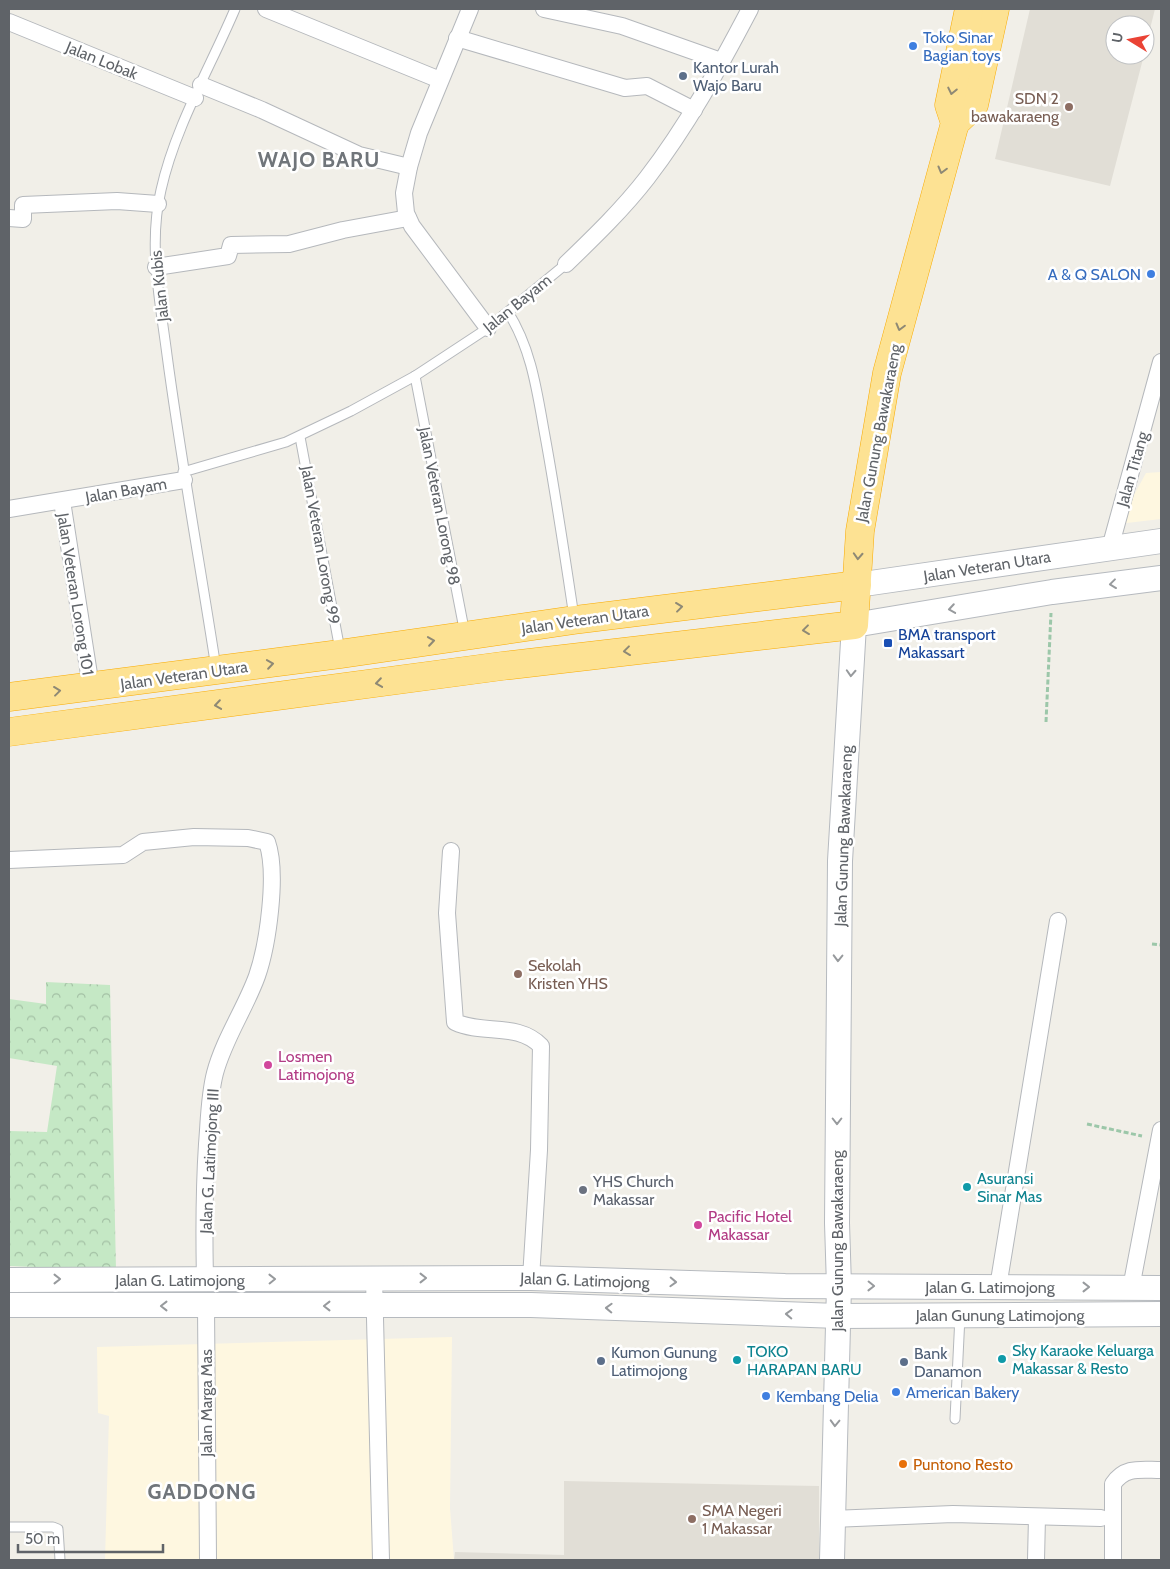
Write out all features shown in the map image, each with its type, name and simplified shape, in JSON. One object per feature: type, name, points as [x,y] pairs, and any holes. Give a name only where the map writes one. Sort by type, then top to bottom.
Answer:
[{"type":"highway","name":"Jalan Gunung Bawakaraeng","points":[[854,625],[860,531],[887,373],[954,123],[949,104],[969,9]]},
{"type":"highway","points":[[954,123],[973,107],[995,9]]},
{"type":"highway","name":"Jalan Veteran Utara","points":[[9,697],[217,671],[574,620],[856,585]]},
{"type":"highway","name":"Jalan Veteran Utara","points":[[9,732],[502,666],[854,625]]},
{"type":"highway","points":[[496,632],[502,666]]},
{"type":"highway","points":[[143,681],[146,715]]},
{"type":"main road","name":"Jalan Veteran Utara","points":[[856,585],[1161,541]]},
{"type":"main road","name":"Jalan Veteran Utara","points":[[854,625],[1052,592],[1161,578]]},
{"type":"main road","name":"Jalan Gunung Bawakaraeng","points":[[832,1560],[839,1286],[836,1223],[840,862],[854,625]]},
{"type":"main road","name":"Jalan G. Latimojong","points":[[9,1280],[531,1278],[839,1286],[1161,1288]]},
{"type":"main road","points":[[205,1280],[206,1306]]},
{"type":"main road","name":"Jalan G. Latimojong","points":[[9,1305],[531,1305],[838,1316]]},
{"type":"main road","name":"Jalan Gunung Latimojong","points":[[838,1316],[1161,1314]]},
{"type":"street","points":[[266,9],[440,80]]},
{"type":"street","points":[[470,9],[419,132],[404,193],[408,218],[412,226],[488,328]]},
{"type":"street","points":[[544,9],[622,26],[722,61]]},
{"type":"street","name":"Jalan Bayam","points":[[566,264],[612,218],[646,179],[694,110],[750,9]]},
{"type":"street","name":"Jalan Lobak","points":[[9,22],[198,92],[262,110],[359,155],[409,167]]},
{"type":"street","points":[[457,38],[625,88],[647,86],[694,110]]},
{"type":"street","points":[[9,218],[23,219],[23,205],[117,201],[158,204]]},
{"type":"street","points":[[156,267],[228,256],[231,245],[289,244],[343,230],[408,218]]},
{"type":"street","name":"Jalan Titang","points":[[1110,548],[1161,362]]},
{"type":"street","name":"Jalan Bayam","points":[[9,509],[62,501],[184,476]]},
{"type":"street","name":"Jalan Veteran Lorong 101","points":[[62,501],[91,687]]},
{"type":"street","name":"Jalan G. Latimojong III","points":[[9,860],[123,855],[143,842],[194,837],[248,838],[267,842],[271,854],[271,897],[261,956],[257,974],[220,1057],[211,1096],[203,1208],[205,1280]]},
{"type":"street","points":[[451,852],[447,912],[455,1022],[468,1026],[527,1035],[541,1046],[540,1150],[531,1278]]},
{"type":"street","points":[[998,1287],[1058,921]]},
{"type":"street","points":[[1131,1288],[1160,1135]]},
{"type":"street","points":[[374,1278],[381,1560]]},
{"type":"street","name":"Jalan Marga Mas","points":[[206,1306],[208,1560]]},
{"type":"street","points":[[1113,1560],[1113,1484],[1120,1474],[1134,1470],[1161,1470]]},
{"type":"street","points":[[832,1519],[953,1514],[1101,1518]]},
{"type":"street","points":[[1036,1560],[1037,1516]]},
{"type":"lane","name":"Jalan Kubis","points":[[217,671],[184,476],[154,248],[158,204],[170,161],[198,92],[236,9]]},
{"type":"lane","name":"Jalan Bayam","points":[[184,476],[300,437],[415,376],[488,328],[566,264]]},
{"type":"lane","points":[[508,312],[518,327],[530,358],[554,486],[574,620]]},
{"type":"lane","name":"Jalan Veteran Lorong 98","points":[[415,376],[466,636]]},
{"type":"lane","name":"Jalan Veteran Lorong 99","points":[[300,437],[340,654]]},
{"type":"lane","points":[[955,1419],[960,1316]]},
{"type":"lane","points":[[9,1527],[53,1527],[58,1529],[60,1560]]},
{"type":"path","points":[[1046,722],[1052,592]]},
{"type":"path","points":[[1152,944],[1161,945]]},
{"type":"path","points":[[1087,1124],[1160,1135]]},
{"type":"shaded area","name":"SDN 2 bawakaraeng","points":[[1030,9],[1155,9],[1154,15],[1105,15],[1105,65],[1141,65],[1110,186],[995,159]]},
{"type":"shaded area","points":[[1161,472],[1161,519],[1118,524],[1146,473]]},
{"type":"shaded area","points":[[452,1337],[450,1508],[454,1560],[105,1560],[109,1416],[98,1413],[97,1347]]},
{"type":"shaded area","name":"SMA Negeri 1 Makassar","points":[[564,1481],[819,1486],[819,1560],[454,1560],[455,1552],[564,1555]]},
{"type":"green space","points":[[46,982],[110,985],[116,1270],[9,1266],[9,1131],[47,1132],[57,1066],[9,1058],[9,999],[46,1004]]},
{"type":"place","name":"Toko Sinar Bagian toys","points":[[913,46]]},
{"type":"place","name":"Kantor Lurah Wajo Baru","points":[[683,76]]},
{"type":"place","name":"SDN 2 bawakaraeng","points":[[1069,107]]},
{"type":"place","name":"A & Q SALON","points":[[1151,274]]},
{"type":"place","name":"BMA transport Makassart","points":[[888,643]]},
{"type":"place","name":"Sekolah Kristen YHS","points":[[518,974]]},
{"type":"place","name":"Losmen Latimojong","points":[[268,1065]]},
{"type":"place","name":"Asuransi Sinar Mas","points":[[967,1187]]},
{"type":"place","name":"YHS Church Makassar","points":[[583,1190]]},
{"type":"place","name":"Pacific Hotel Makassar","points":[[698,1225]]},
{"type":"place","name":"Sky Karaoke Keluarga Makassar & Resto","points":[[1002,1359]]},
{"type":"place","name":"TOKO HARAPAN BARU","points":[[737,1360]]},
{"type":"place","name":"Kumon Gunung Latimojong","points":[[601,1361]]},
{"type":"place","name":"Bank Danamon","points":[[904,1362]]},
{"type":"place","name":"American Bakery","points":[[896,1392]]},
{"type":"place","name":"Kembang Delia","points":[[766,1396]]},
{"type":"place","name":"Puntono Resto","points":[[903,1464]]},
{"type":"place","name":"SMA Negeri 1 Makassar","points":[[692,1519]]},
{"type":"district","name":"WAJO BARU","points":[[319,160]]},
{"type":"district","name":"GADDONG","points":[[202,1492]]}]
